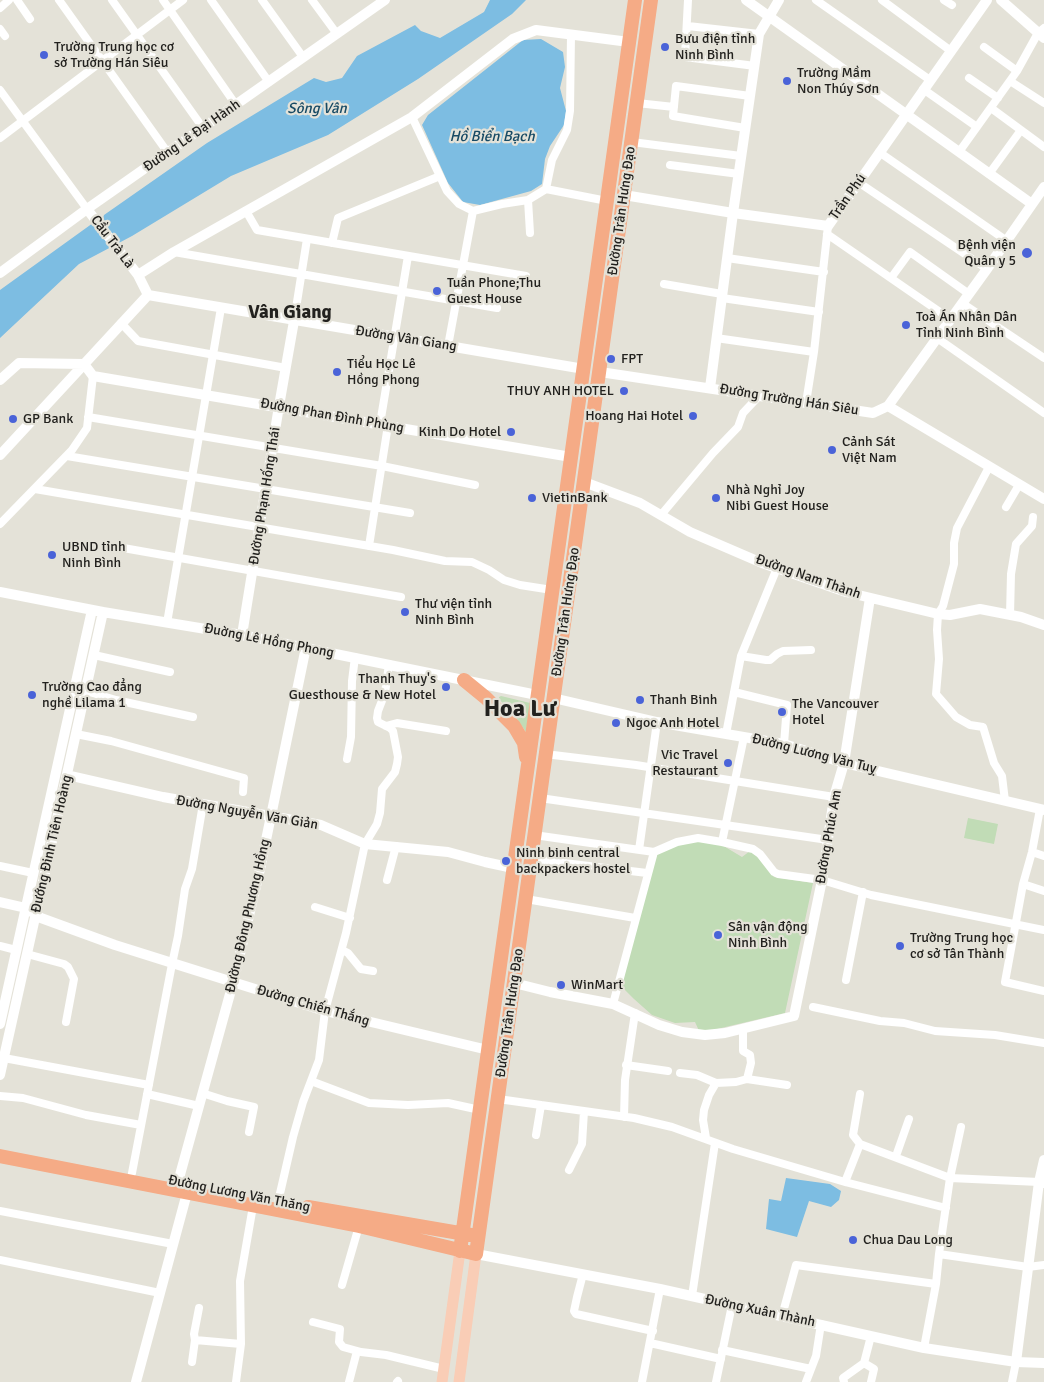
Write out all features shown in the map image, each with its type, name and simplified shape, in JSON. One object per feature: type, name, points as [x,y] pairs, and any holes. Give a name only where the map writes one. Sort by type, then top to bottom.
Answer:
[{"type":"highway","name":"Đường Trân Hưng Đạo","points":[[460,1251],[635,0]]},
{"type":"highway","name":"Đường Trân Hưng Đạo","points":[[476,1254],[651,0]]},
{"type":"highway","points":[[607,196],[624,195]]},
{"type":"highway","points":[[584,369],[600,372]]},
{"type":"highway","points":[[464,680],[486,698],[514,726],[524,743],[528,764]]},
{"type":"highway","points":[[537,695],[553,698]]},
{"type":"highway","name":"Đường Lương Văn Thăng","points":[[0,1147],[278,1202],[479,1236]]},
{"type":"highway","name":"Đường Lương Văn Thăng","points":[[0,1156],[359,1226],[476,1254]]},
{"type":"main road","points":[[442,1382],[460,1251]]},
{"type":"main road","points":[[459,1382],[476,1254]]},
{"type":"street","points":[[0,8],[9,0]]},
{"type":"street","points":[[17,0],[30,19]]},
{"type":"street","points":[[58,0],[168,153]]},
{"type":"street","points":[[112,0],[203,128]]},
{"type":"street","points":[[163,0],[236,105]]},
{"type":"street","points":[[0,138],[183,0]]},
{"type":"street","points":[[211,0],[269,82]]},
{"type":"street","points":[[262,0],[304,58]]},
{"type":"street","points":[[312,0],[337,34]]},
{"type":"street","points":[[688,0],[685,57],[754,66]]},
{"type":"street","points":[[746,0],[1032,204]]},
{"type":"street","points":[[710,388],[759,34],[779,0]]},
{"type":"street","points":[[816,0],[930,80]]},
{"type":"street","points":[[882,0],[951,51]]},
{"type":"street","points":[[944,0],[952,6]]},
{"type":"street","name":"Trần Phú","points":[[624,195],[828,230],[858,182],[987,0]]},
{"type":"street","points":[[959,152],[1042,33],[1001,0]]},
{"type":"street","name":"Đường Lê Đại Hành","points":[[0,273],[87,209],[304,58],[378,2]]},
{"type":"street","points":[[688,26],[759,34]]},
{"type":"street","points":[[138,275],[174,252],[412,117],[513,38],[536,30],[629,42]]},
{"type":"street","points":[[546,190],[552,160],[568,130],[571,35]]},
{"type":"street","points":[[984,46],[1017,71]]},
{"type":"street","points":[[970,78],[998,98]]},
{"type":"street","points":[[1010,81],[1044,103]]},
{"type":"street","points":[[745,128],[672,116],[676,86],[750,96]]},
{"type":"street","points":[[923,89],[977,127]]},
{"type":"street","points":[[0,90],[87,209]]},
{"type":"street","points":[[637,102],[674,107]]},
{"type":"street","points":[[991,108],[1044,147]]},
{"type":"street","points":[[412,117],[447,191],[459,204],[473,211],[528,200],[546,190],[607,196]]},
{"type":"street","points":[[989,174],[1021,130]]},
{"type":"street","points":[[632,142],[741,156]]},
{"type":"street","points":[[879,152],[1007,241]]},
{"type":"street","points":[[670,166],[739,174]]},
{"type":"street","points":[[332,243],[338,218],[440,176]]},
{"type":"street","points":[[858,182],[987,269]]},
{"type":"street","points":[[1044,187],[888,406],[1044,500]]},
{"type":"street","points":[[528,200],[530,233]]},
{"type":"street","name":"Cầu Trà Là","points":[[87,209],[138,275],[148,295]]},
{"type":"street","points":[[448,346],[473,211]]},
{"type":"street","points":[[246,212],[258,230],[526,276]]},
{"type":"street","points":[[806,403],[814,352],[828,230]]},
{"type":"street","points":[[828,230],[891,278],[950,319]]},
{"type":"street","name":"Đường Phạm Hống Thái","points":[[242,635],[306,239]]},
{"type":"street","points":[[174,252],[497,308]]},
{"type":"street","points":[[891,278],[910,252],[969,294]]},
{"type":"street","points":[[369,546],[382,466],[384,424],[394,338],[408,256]]},
{"type":"street","points":[[727,258],[824,272]]},
{"type":"street","points":[[664,284],[819,312]]},
{"type":"street","points":[[0,455],[148,295]]},
{"type":"street","name":"Đường Vân Giang","points":[[148,295],[584,369]]},
{"type":"street","points":[[962,303],[1044,358]]},
{"type":"street","points":[[168,623],[221,308]]},
{"type":"street","points":[[121,323],[138,341],[286,368]]},
{"type":"street","points":[[716,338],[814,352]]},
{"type":"street","points":[[937,338],[1044,413]]},
{"type":"street","points":[[0,380],[19,363],[84,364]]},
{"type":"street","points":[[0,524],[67,456],[87,428],[93,376],[84,364]]},
{"type":"street","name":"Đường Trường Hán Siêu","points":[[600,372],[873,413],[888,406]]},
{"type":"street","name":"Đường Phan Đình Phùng","points":[[93,376],[571,457]]},
{"type":"street","points":[[661,516],[738,426],[743,413],[759,396]]},
{"type":"street","points":[[88,417],[382,466],[475,485]]},
{"type":"street","points":[[67,456],[410,513]]},
{"type":"street","points":[[989,467],[958,528],[954,543],[954,564],[938,614],[939,660],[936,694],[956,716],[970,725],[983,727],[994,763],[1002,776],[1005,801]]},
{"type":"street","name":"Đường Nam Thành","points":[[584,482],[640,503],[690,532],[778,568],[846,592],[938,614],[980,609],[1044,625]]},
{"type":"street","points":[[1006,507],[1019,485]]},
{"type":"street","points":[[35,488],[445,561],[472,562],[504,580],[520,585],[552,590]]},
{"type":"street","points":[[1010,615],[1011,574],[1016,544],[1032,526],[1033,518]]},
{"type":"street","points":[[112,546],[401,596]]},
{"type":"street","points":[[726,734],[741,656],[778,568]]},
{"type":"street","name":"Đuờng Lê Hồng Phong","points":[[0,592],[103,612],[242,635],[537,695]]},
{"type":"street","name":"Đường Phúc Am","points":[[743,1029],[794,1016],[822,880],[834,797],[844,762],[870,598]]},
{"type":"street","name":"Đướng Đinh Tiên Hoàng","points":[[0,1024],[3,1000],[34,873],[92,610]]},
{"type":"street","name":"Đướng Đinh Tiên Hoàng","points":[[0,1076],[103,612]]},
{"type":"street","name":"Đường Đông Phương Hồng","points":[[178,1182],[233,983],[271,816],[306,648]]},
{"type":"street","points":[[741,656],[770,660],[783,651],[810,650]]},
{"type":"street","points":[[94,655],[170,672]]},
{"type":"street","points":[[347,759],[351,737],[352,681],[355,657]]},
{"type":"street","points":[[278,1202],[293,1137],[319,1060],[325,1011],[350,918],[365,844],[377,824],[382,789],[395,772],[398,756],[393,731],[378,722],[377,718],[385,692],[389,664]]},
{"type":"street","points":[[86,691],[116,700],[193,716]]},
{"type":"street","points":[[734,692],[787,705],[784,744]]},
{"type":"street","name":"Đường Lương Văn Tuỵ","points":[[553,698],[657,722],[784,744],[844,762],[1042,810]]},
{"type":"street","points":[[639,850],[657,722]]},
{"type":"street","points":[[386,726],[397,724],[446,730]]},
{"type":"street","points":[[76,734],[111,741],[244,778],[243,792]]},
{"type":"street","points":[[722,842],[744,737]]},
{"type":"street","points":[[546,754],[650,767],[834,797]]},
{"type":"street","name":"Đường Nguyễn Văn Giản","points":[[67,775],[163,798],[322,825],[365,844],[448,852],[513,868]]},
{"type":"street","points":[[51,796],[62,799]]},
{"type":"street","points":[[540,798],[828,840]]},
{"type":"street","points":[[132,1173],[203,804]]},
{"type":"street","points":[[1042,810],[1023,884],[1005,982],[1044,991]]},
{"type":"street","points":[[534,835],[654,852],[677,842],[698,838],[722,842],[757,851],[770,868],[778,874],[822,880],[863,892],[1044,930]]},
{"type":"street","points":[[387,880],[396,846]]},
{"type":"street","points":[[613,1004],[654,852]]},
{"type":"street","points":[[1032,852],[1044,856]]},
{"type":"street","points":[[531,859],[647,873]]},
{"type":"street","points":[[0,866],[34,873]]},
{"type":"street","points":[[1023,884],[1044,891]]},
{"type":"street","points":[[846,980],[863,892]]},
{"type":"street","points":[[526,899],[635,918]]},
{"type":"street","name":"Đường Chiến Thắng","points":[[0,902],[26,908],[41,918],[115,945],[325,1011],[488,1050]]},
{"type":"street","points":[[315,907],[350,918]]},
{"type":"street","points":[[0,946],[16,950]]},
{"type":"street","points":[[342,950],[348,953],[361,969],[373,971]]},
{"type":"street","points":[[27,954],[64,964],[68,967],[74,979],[66,1022]]},
{"type":"street","points":[[514,983],[613,1004],[659,1025],[682,1032],[705,1035],[725,1034],[743,1029],[743,1051],[750,1055],[751,1063],[747,1078]]},
{"type":"street","points":[[3,1000],[15,1008]]},
{"type":"street","points":[[813,1006],[880,1021],[904,1023],[935,1031],[995,1035],[1044,1043]]},
{"type":"street","points":[[624,1117],[626,1065],[635,1013]]},
{"type":"street","points":[[4,1058],[149,1085]]},
{"type":"street","points":[[626,1065],[668,1071]]},
{"type":"street","points":[[680,1073],[697,1076],[716,1083],[736,1082],[747,1078],[787,1085]]},
{"type":"street","points":[[311,1081],[369,1103],[408,1105],[448,1103],[480,1110]]},
{"type":"street","points":[[706,1138],[703,1120],[704,1110],[716,1083]]},
{"type":"street","points":[[202,1093],[254,1107],[250,1132]]},
{"type":"street","points":[[147,1094],[199,1106]]},
{"type":"street","points":[[860,1094],[852,1135],[860,1144],[950,1178],[1042,1183]]},
{"type":"street","points":[[0,1096],[24,1098],[86,1115],[141,1125]]},
{"type":"street","points":[[498,1099],[624,1117],[672,1127],[845,1182],[946,1208]]},
{"type":"street","points":[[536,1135],[541,1105]]},
{"type":"street","points":[[569,1170],[582,1144],[584,1111]]},
{"type":"street","points":[[896,1156],[909,1119]]},
{"type":"street","points":[[924,1348],[936,1284],[950,1178],[961,1127]]},
{"type":"street","points":[[692,1296],[715,1142]]},
{"type":"street","points":[[845,1182],[860,1144]]},
{"type":"street","points":[[1012,1382],[1044,1160]]},
{"type":"street","points":[[136,1382],[187,1193]]},
{"type":"street","points":[[236,1382],[241,1344],[240,1281],[253,1206]]},
{"type":"street","points":[[0,1211],[173,1244]]},
{"type":"street","points":[[342,1285],[359,1226]]},
{"type":"street","name":"Đường Xuân Thành","points":[[476,1254],[660,1289],[924,1348],[1016,1362],[1044,1363]]},
{"type":"street","points":[[939,1254],[1028,1266],[1044,1265]]},
{"type":"street","points":[[0,1260],[160,1293]]},
{"type":"street","points":[[782,1316],[796,1265],[936,1284]]},
{"type":"street","points":[[583,1274],[574,1311],[576,1314],[652,1331]]},
{"type":"street","points":[[642,1382],[660,1289]]},
{"type":"street","points":[[716,1382],[732,1305]]},
{"type":"street","points":[[192,1362],[194,1334],[199,1308]]},
{"type":"street","points":[[313,1322],[340,1330],[340,1344],[357,1351],[386,1355],[444,1369]]},
{"type":"street","points":[[806,1382],[816,1356],[821,1324]]},
{"type":"street","points":[[844,1382],[843,1378],[864,1363],[871,1336]]},
{"type":"street","points":[[195,1340],[241,1344]]},
{"type":"street","points":[[650,1343],[721,1359]]},
{"type":"street","points":[[722,1350],[811,1369]]},
{"type":"street","points":[[349,1382],[357,1351]]},
{"type":"street","points":[[864,1363],[874,1369],[870,1382]]},
{"type":"green space","points":[[501,696],[530,703],[526,732],[499,699]]},
{"type":"green space","points":[[968,818],[998,824],[994,844],[964,838]]},
{"type":"green space","name":"Sân vận động Ninh Bình","points":[[700,841],[722,845],[742,857],[750,851],[757,854],[774,877],[813,883],[785,1013],[700,1033],[695,1022],[675,1023],[652,1015],[621,986],[656,853],[679,844]]},
{"type":"water","name":"Sông Vân","points":[[490,0],[526,0],[512,14],[418,79],[328,135],[231,176],[132,236],[79,264],[0,338],[0,290],[93,223],[102,221],[104,215],[207,143],[314,78],[326,82],[342,78],[357,56],[415,25],[421,31],[440,38],[484,12]]},
{"type":"water","name":"Hồ Biển Bạch","points":[[541,39],[563,52],[565,67],[560,88],[566,111],[564,125],[550,146],[545,159],[542,184],[531,191],[480,205],[463,202],[448,183],[422,125],[428,115],[523,40]]},
{"type":"water","points":[[786,1178],[830,1184],[841,1191],[839,1200],[831,1207],[809,1201],[797,1237],[766,1229],[769,1199],[781,1201]]},
{"type":"place","name":"Bưu điện tỉnh Ninh Bình","points":[[665,47]]},
{"type":"place","name":"Trường Trung học cơ sở Trường Hán Siêu","points":[[44,55]]},
{"type":"place","name":"Trường Mầm Non Thúy Sơn","points":[[787,81]]},
{"type":"place","name":"Bệnh viện Quân y 5","points":[[1027,253]]},
{"type":"place","name":"Tuần Phone;Thu Guest House","points":[[437,291]]},
{"type":"place","name":"Toà Án Nhân Dân Tỉnh Ninh Bình","points":[[906,325]]},
{"type":"place","name":"FPT","points":[[611,359]]},
{"type":"place","name":"Tiểu Học Lê Hồng Phong","points":[[337,372]]},
{"type":"place","name":"THUY ANH HOTEL","points":[[624,391]]},
{"type":"place","name":"Hoang Hai Hotel","points":[[693,416]]},
{"type":"place","name":"GP Bank","points":[[13,419]]},
{"type":"place","name":"Kinh Do Hotel","points":[[511,432]]},
{"type":"place","name":"Cảnh Sát Việt Nam","points":[[832,450]]},
{"type":"place","name":"VietinBank","points":[[532,498]]},
{"type":"place","name":"Nhà Nghỉ Joy Nibi Guest House","points":[[716,498]]},
{"type":"place","name":"UBND tỉnh Ninh Bình","points":[[52,555]]},
{"type":"place","name":"Thư viện tỉnh Ninh Bình","points":[[405,612]]},
{"type":"place","name":"Thanh Thuy's Guesthouse & New Hotel","points":[[446,687]]},
{"type":"place","name":"Trường Cao đẳng nghề Lilama 1","points":[[32,695]]},
{"type":"place","name":"Thanh Binh","points":[[640,700]]},
{"type":"place","name":"The Vancouver Hotel","points":[[782,712]]},
{"type":"place","name":"Ngoc Anh Hotel","points":[[616,723]]},
{"type":"place","name":"Vic Travel Restaurant","points":[[728,763]]},
{"type":"place","name":"Ninh binh central backpackers hostel","points":[[506,861]]},
{"type":"place","name":"Sân vận động Ninh Bình","points":[[718,935]]},
{"type":"place","name":"Trường Trung học cơ sở Tân Thành","points":[[900,946]]},
{"type":"place","name":"WinMart","points":[[561,985]]},
{"type":"place","name":"Chua Dau Long","points":[[853,1240]]},
{"type":"district","name":"Vân Giang","points":[[290,313]]},
{"type":"district","name":"Hoa Lư","points":[[520,710]]}]
